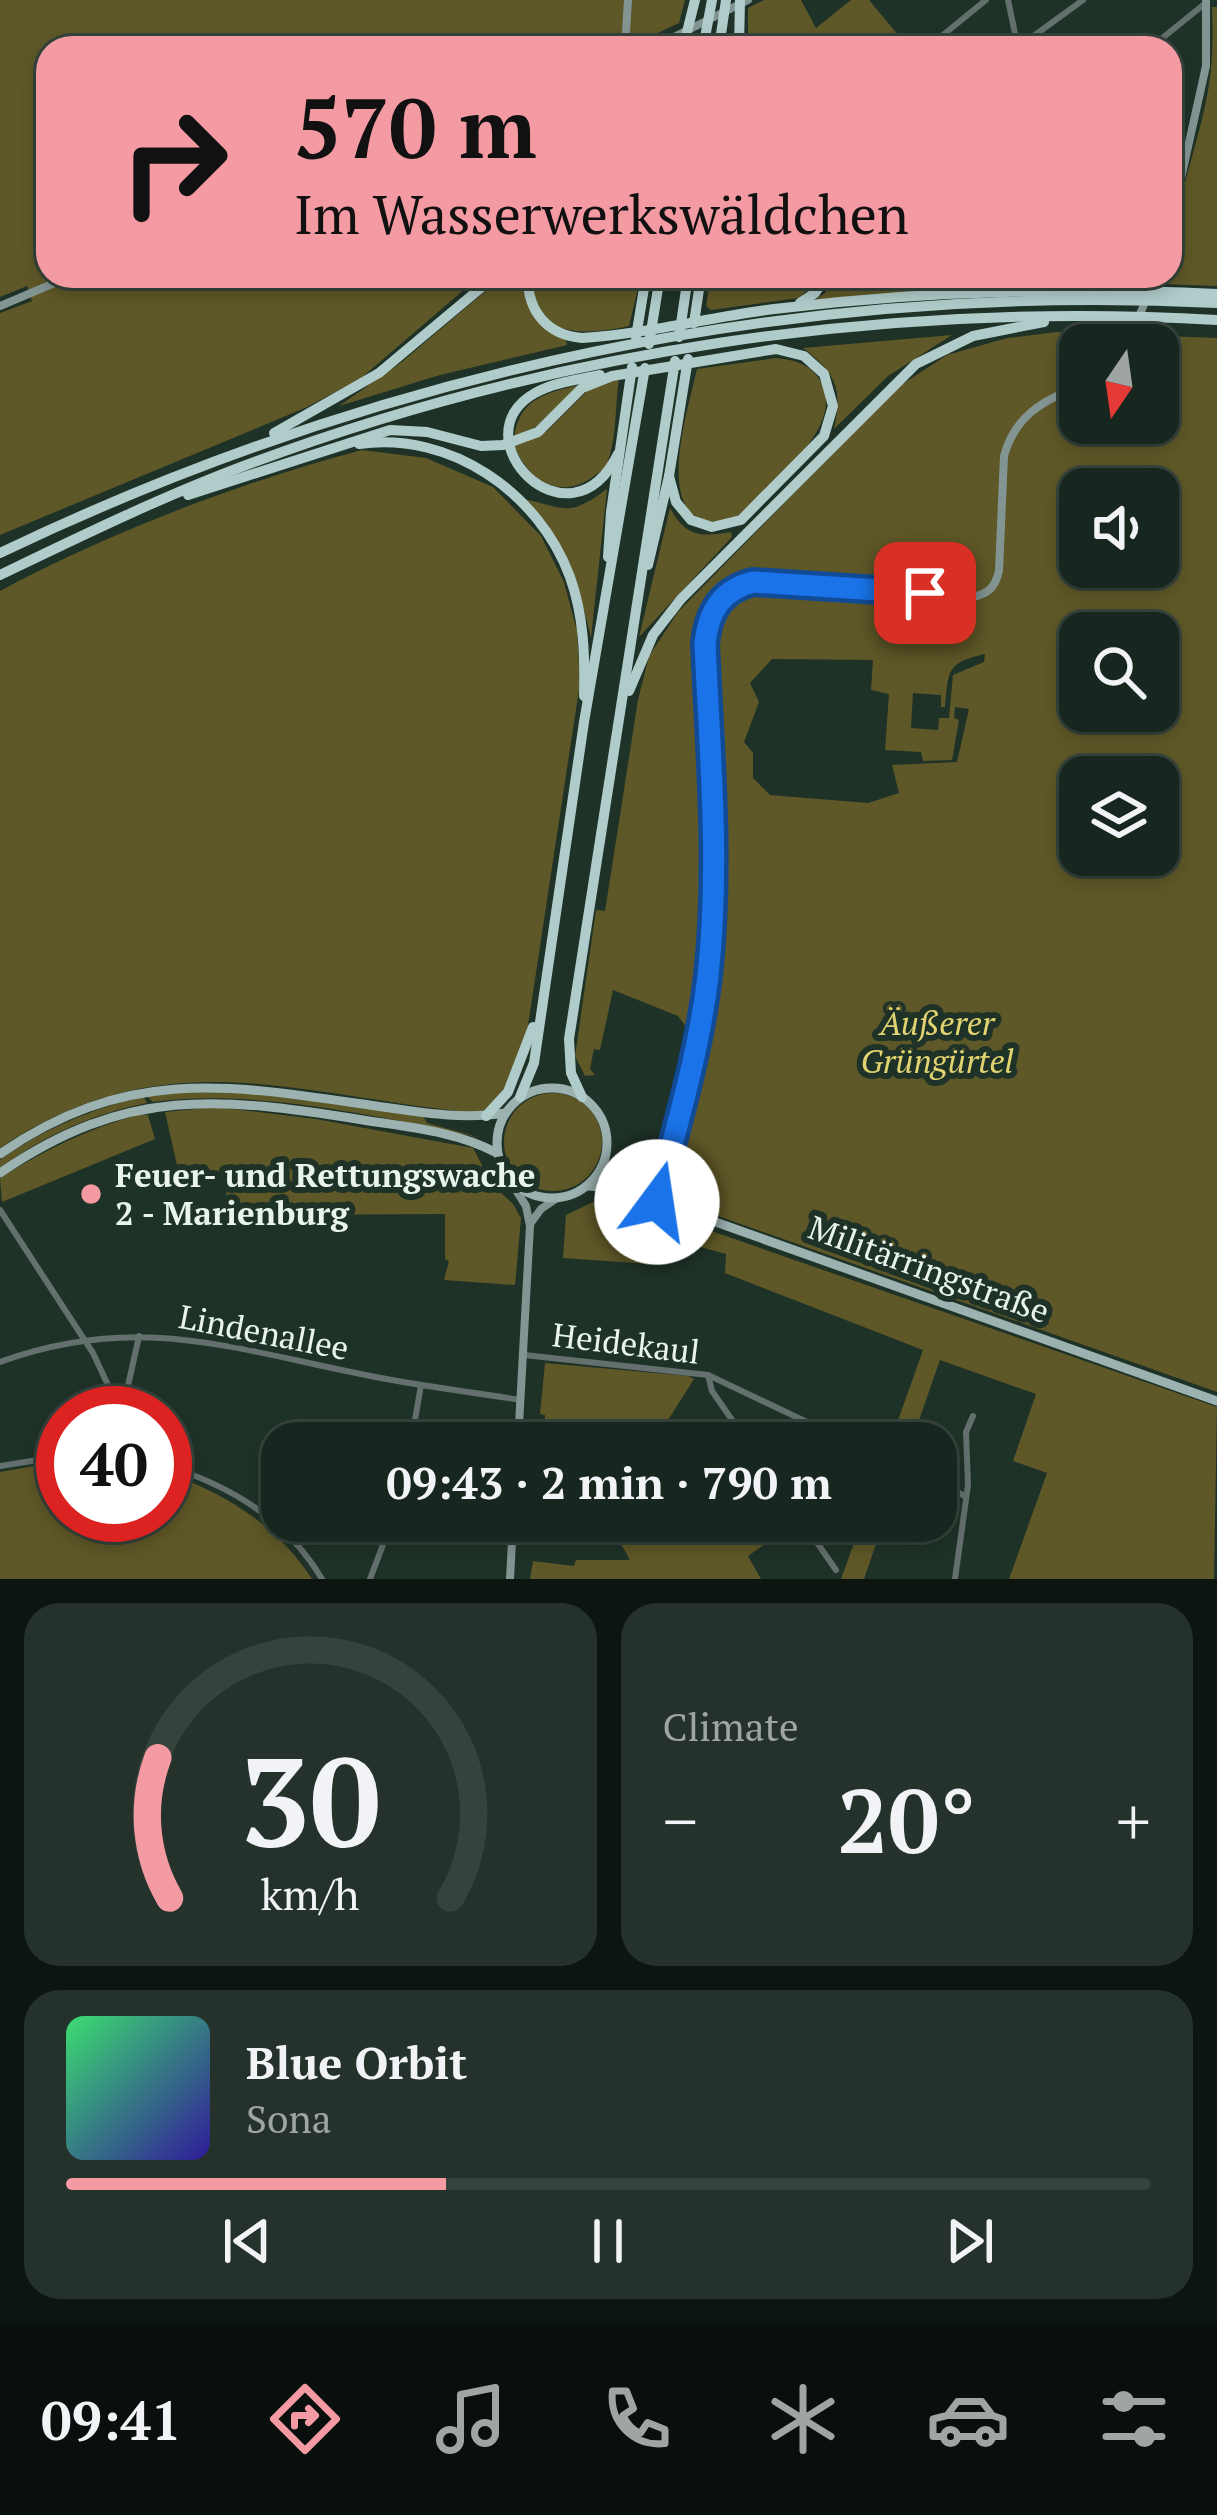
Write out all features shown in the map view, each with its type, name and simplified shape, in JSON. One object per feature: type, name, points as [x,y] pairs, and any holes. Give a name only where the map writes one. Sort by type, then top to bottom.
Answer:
[{"type":"highway","points":[[686,36],[695,0]]},
{"type":"highway","points":[[721,36],[725,0]]},
{"type":"highway","points":[[739,36],[744,0]]},
{"type":"highway","points":[[705,36],[711,3]]},
{"type":"highway","points":[[249,448],[379,373],[481,288]]},
{"type":"highway","points":[[530,288],[534,310],[550,328],[573,337],[785,308],[920,296],[1098,290]]},
{"type":"highway","points":[[520,1097],[534,1063],[609,578],[644,288]]},
{"type":"highway","points":[[609,578],[618,454],[657,288]]},
{"type":"highway","points":[[688,288],[689,314]]},
{"type":"highway","points":[[582,1096],[571,1073],[569,1040],[638,603],[697,288]]},
{"type":"highway","points":[[785,308],[809,297],[816,288]]},
{"type":"highway","points":[[1085,288],[1217,298]]},
{"type":"highway","points":[[0,553],[127,495],[249,448],[373,406],[550,360],[698,332],[865,310],[1217,298]]},
{"type":"highway","points":[[621,717],[638,665],[670,611],[900,377],[933,353],[973,336],[1077,316]]},
{"type":"highway","points":[[0,575],[162,500],[308,443],[488,391],[659,354],[844,328],[1077,316],[1217,320]]},
{"type":"highway","points":[[618,454],[595,484],[576,492],[551,491],[525,477],[513,459],[509,441],[513,418],[528,397],[556,385],[844,328]]},
{"type":"highway","points":[[550,360],[614,335]]},
{"type":"highway","points":[[162,500],[390,430],[427,432],[482,446],[503,445],[546,426],[582,388],[612,376],[776,350],[804,356],[824,374],[833,398],[824,436],[741,520],[712,527],[691,520],[676,502],[670,476]]},
{"type":"highway","points":[[638,603],[670,476],[680,371]]},
{"type":"highway","points":[[292,459],[368,443],[409,444],[466,462],[513,494],[541,524],[570,578],[583,640],[584,722]]},
{"type":"highway","points":[[487,1116],[508,1092],[541,1007]]},
{"type":"main road","points":[[0,1154],[79,1110],[143,1092],[189,1086],[231,1086],[457,1117],[505,1113]]},
{"type":"main road","points":[[605,1161],[588,1186],[557,1198],[536,1195],[509,1179],[497,1153],[497,1131],[520,1097],[548,1088],[582,1096],[605,1126],[605,1161],[610,1178],[623,1189]]},
{"type":"main road","points":[[0,1173],[54,1138],[101,1119],[194,1102],[230,1102],[414,1129],[478,1143],[497,1153]]},
{"type":"main road","name":"Militärringstraße","points":[[588,1186],[623,1189],[1217,1401]]},
{"type":"street","points":[[626,36],[628,0]]},
{"type":"street","points":[[675,36],[744,0]]},
{"type":"street","points":[[942,36],[986,0]]},
{"type":"street","points":[[1008,0],[1016,36]]},
{"type":"street","points":[[1034,36],[1083,0]]},
{"type":"street","points":[[1164,36],[1206,1]]},
{"type":"street","points":[[1182,174],[1206,66],[1206,1]]},
{"type":"street","points":[[0,305],[42,288]]},
{"type":"street","points":[[1136,324],[1151,288]]},
{"type":"street","points":[[657,1202],[700,1030],[708,974],[713,863],[705,644],[716,605],[740,585],[764,581],[972,597],[987,592],[999,571],[1004,456],[1010,438],[1036,406],[1059,396]]},
{"type":"street","points":[[509,1179],[526,1206],[530,1226],[519,1422]]},
{"type":"street","points":[[530,1226],[541,1209],[557,1198]]},
{"type":"street","points":[[0,1210],[109,1386]]},
{"type":"street","points":[[128,1386],[139,1336]]},
{"type":"street","name":"Lindenallee","points":[[0,1362],[83,1338],[139,1336],[235,1345],[421,1385],[521,1400]]},
{"type":"street","name":"Heidekaul","points":[[524,1355],[708,1375],[807,1422]]},
{"type":"street","points":[[708,1375],[712,1391],[733,1422]]},
{"type":"street","points":[[415,1422],[421,1385]]},
{"type":"street","points":[[955,1579],[966,1497],[966,1432],[973,1416]]},
{"type":"street","points":[[0,1466],[36,1460]]},
{"type":"street","points":[[192,1475],[258,1509],[296,1541],[322,1579]]},
{"type":"street","points":[[957,1492],[966,1497]]},
{"type":"street","points":[[370,1579],[384,1542]]},
{"type":"street","points":[[510,1579],[512,1542]]},
{"type":"street","points":[[817,1542],[836,1570]]},
{"type":"green space","points":[[0,0],[685,0],[679,23],[652,36],[36,36],[36,288],[466,288],[360,379],[305,408],[0,535],[0,313],[32,301],[27,286],[0,297]]},
{"type":"green space","points":[[764,0],[801,0],[816,28],[851,0],[869,0],[899,36],[748,36],[748,8]]},
{"type":"green space","points":[[1212,7],[1217,7],[1217,286],[1182,285],[1182,194],[1208,91]]},
{"type":"green space","points":[[489,288],[525,288],[533,316],[567,345],[440,375],[339,406],[403,361]]},
{"type":"green space","points":[[534,288],[638,288],[629,326],[594,331],[551,322]]},
{"type":"green space","points":[[709,288],[809,288],[799,298],[711,310],[706,306]]},
{"type":"green space","points":[[827,288],[976,288],[815,300]]},
{"type":"green space","name":"Äußerer Grüngürtel","points":[[1059,332],[1059,444],[1179,444],[1179,337],[1217,338],[1217,1392],[664,1197],[699,1058],[701,1043],[693,1030],[678,1016],[613,990],[600,1050],[594,1049],[590,1069],[595,1075],[585,1076],[575,1056],[596,910],[605,911],[649,656],[678,612],[898,387],[947,355],[1007,338]],"holes":[[[985,654],[984,662],[953,675],[949,718],[939,718],[938,730],[911,728],[913,693],[941,695],[941,707],[945,707],[952,670]],[[772,659],[873,660],[871,690],[889,694],[885,750],[921,752],[923,761],[952,760],[959,720],[954,718],[955,707],[969,709],[957,762],[892,765],[899,793],[868,803],[770,795],[753,778],[753,753],[744,742],[759,702],[750,683]]]},
{"type":"green space","points":[[952,335],[888,376],[834,429],[838,403],[834,383],[803,348]]},
{"type":"green space","points":[[776,358],[814,372],[826,401],[822,420],[798,457],[736,518],[708,521],[690,512],[681,494],[679,470],[697,369]]},
{"type":"green space","points":[[619,378],[613,444],[604,470],[582,483],[558,487],[528,469],[514,445],[547,431],[587,391]]},
{"type":"green space","points":[[579,385],[537,426],[514,438],[528,406],[545,395]]},
{"type":"green space","points":[[362,450],[426,458],[493,487],[541,536],[564,582],[577,631],[580,683],[527,1032],[505,1094],[489,1110],[478,1113],[291,1087],[177,1084],[119,1093],[61,1114],[0,1148],[0,591],[177,510]]},
{"type":"green space","points":[[607,489],[591,638],[567,564],[524,499],[575,507]]},
{"type":"green space","points":[[670,508],[688,530],[731,532],[732,537],[639,637]]},
{"type":"green space","points":[[201,1090],[423,1116],[427,1123],[481,1138],[318,1107],[233,1099],[153,1102],[147,1096]]},
{"type":"green space","points":[[553,1093],[572,1096],[588,1107],[599,1123],[599,1161],[588,1177],[572,1188],[553,1191],[534,1188],[518,1177],[507,1161],[504,1142],[507,1123],[518,1107],[534,1096]]},
{"type":"green space","points":[[143,1096],[147,1103],[70,1127],[0,1168],[0,1160],[51,1129]]},
{"type":"green space","points":[[216,1107],[316,1119],[473,1148],[492,1184],[521,1218],[515,1285],[444,1280],[449,1261],[445,1259],[445,1214],[227,1215],[226,1172],[182,1187],[165,1112]]},
{"type":"green space","points":[[148,1115],[155,1139],[2,1202],[0,1178],[67,1141]]},
{"type":"green space","points":[[603,1197],[625,1201],[1217,1407],[1214,1579],[1009,1579],[1047,1473],[1013,1461],[1036,1394],[940,1360],[918,1422],[897,1422],[923,1350],[725,1273],[726,1254],[697,1246],[650,1264],[563,1258],[566,1215]]},
{"type":"green space","points":[[545,1363],[694,1379],[667,1422],[544,1422],[545,1415],[540,1414]]},
{"type":"green space","points":[[36,1466],[36,1542],[192,1542],[192,1483],[261,1523],[261,1542],[283,1542],[312,1579],[0,1579],[0,1472]]},
{"type":"green space","points":[[620,1542],[768,1542],[748,1556],[761,1579],[530,1579],[533,1561],[574,1566],[576,1560],[630,1560]]},
{"type":"green space","points":[[854,1542],[877,1542],[864,1579],[841,1579]]},
{"type":"place","name":"Feuer- und Rettungswache 2 - Marienburg","points":[[91,1194]]},
{"type":"route","points":[[657,1202],[700,1030],[708,974],[713,863],[705,644],[710,616],[722,597],[753,582],[925,593]]}]
